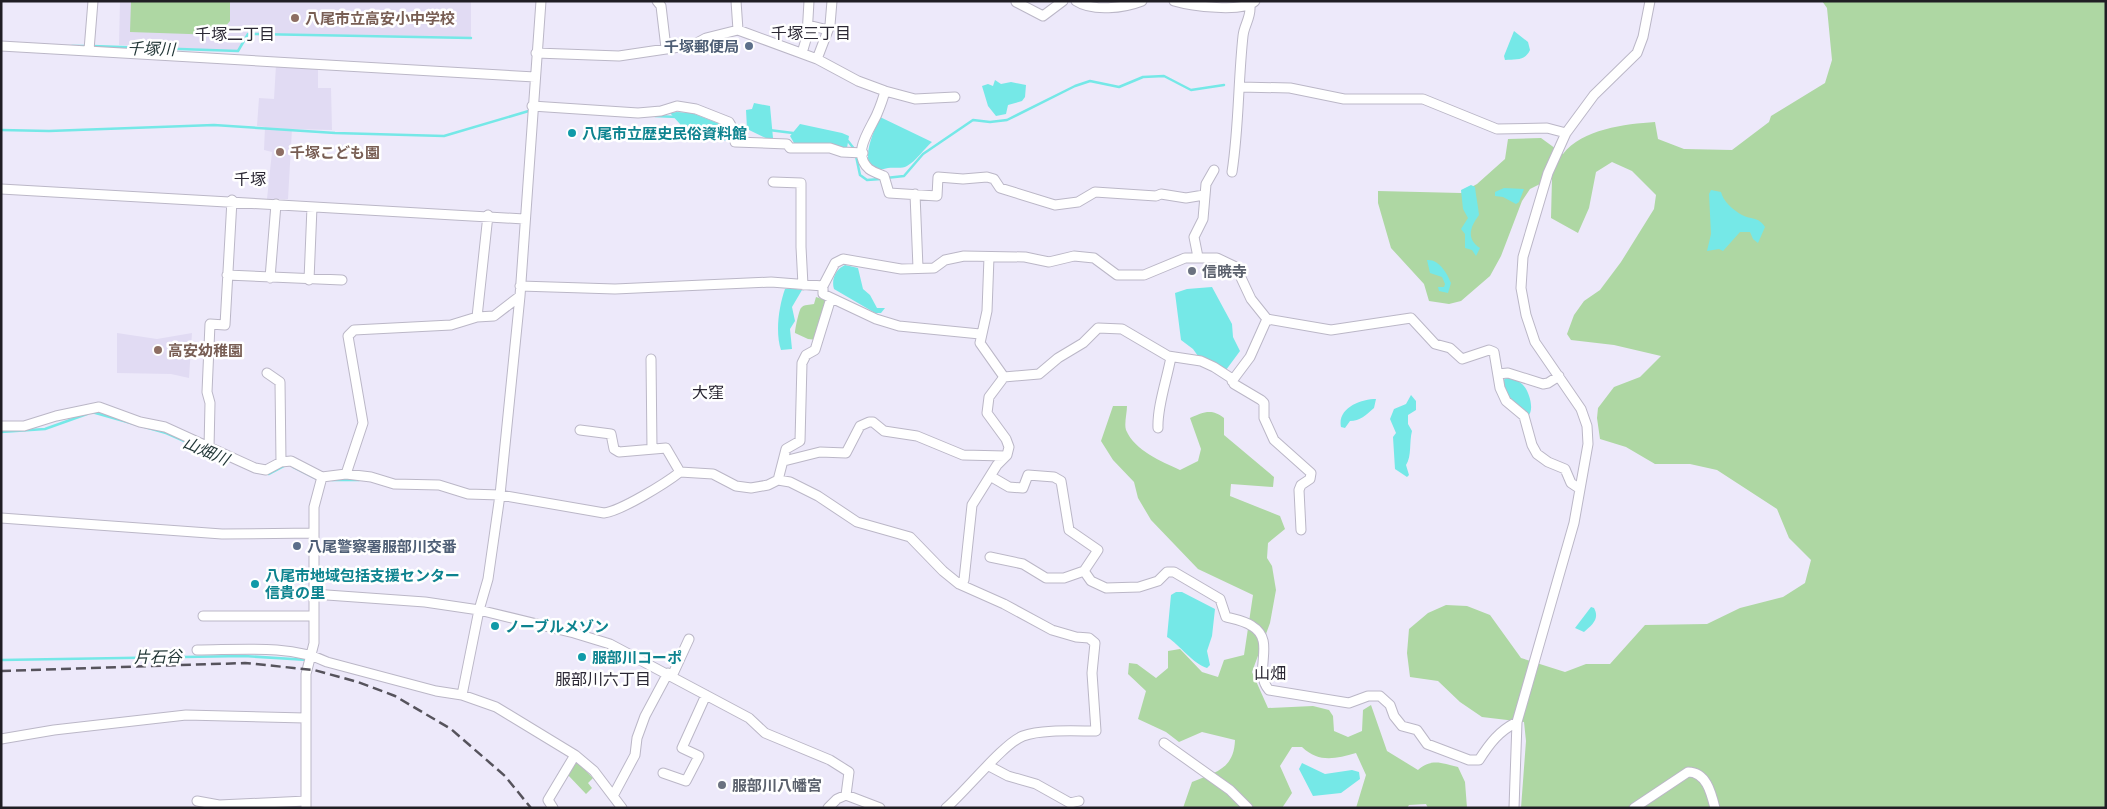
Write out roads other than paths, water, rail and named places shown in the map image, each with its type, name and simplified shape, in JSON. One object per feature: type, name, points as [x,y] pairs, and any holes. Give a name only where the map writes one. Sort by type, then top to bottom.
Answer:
[{"type":"street","points":[[89,50],[92,1]]},
{"type":"street","points":[[462,695],[479,610],[488,579],[500,495],[520,296],[534,77],[541,1]]},
{"type":"street","points":[[657,1],[661,6],[666,48]]},
{"type":"street","points":[[736,1],[738,30]]},
{"type":"street","points":[[802,53],[808,25],[809,1]]},
{"type":"street","points":[[817,59],[828,30],[832,1]]},
{"type":"street","points":[[1016,2],[1043,16],[1063,1]]},
{"type":"street","points":[[1076,1],[1082,5],[1097,7],[1126,5],[1142,1]]},
{"type":"street","points":[[1174,1],[1185,4],[1228,7],[1252,4],[1250,16],[1243,34],[1232,172]]},
{"type":"street","points":[[1514,808],[1517,722],[1574,523],[1588,444],[1587,426],[1581,409],[1535,342],[1526,315],[1521,288],[1523,257],[1548,173],[1566,133],[1594,95],[1636,53],[1643,37],[1650,1]]},
{"type":"street","points":[[808,25],[828,30]]},
{"type":"street","points":[[536,53],[619,56],[693,45],[706,38],[738,30],[817,59],[858,81],[885,92],[915,99],[955,97]]},
{"type":"street","points":[[1,46],[534,77]]},
{"type":"street","points":[[1240,88],[1290,88],[1344,98],[1423,99],[1497,129],[1547,128],[1566,133]]},
{"type":"street","points":[[885,92],[877,115],[864,138],[862,153],[864,162],[870,170],[884,176],[889,193],[937,196],[938,177],[962,179],[987,177],[994,180],[1000,188],[1055,205],[1078,202],[1096,192],[1156,196],[1160,194],[1186,198],[1204,195]]},
{"type":"street","points":[[532,109],[638,113],[662,111],[677,106],[696,109],[729,122],[734,129],[735,142],[787,144],[790,148],[830,148],[842,152],[862,153]]},
{"type":"street","points":[[1198,258],[1194,237],[1203,219],[1206,184],[1214,170]]},
{"type":"street","points":[[773,182],[801,183],[801,247],[804,286]]},
{"type":"street","points":[[1,189],[232,200],[426,214],[488,215],[524,219]]},
{"type":"street","points":[[915,194],[918,268]]},
{"type":"street","points":[[209,448],[210,403],[207,392],[210,324],[225,325],[232,200]]},
{"type":"street","points":[[270,278],[276,204]]},
{"type":"street","points":[[309,280],[312,206]]},
{"type":"street","points":[[477,318],[488,215]]},
{"type":"street","points":[[980,334],[899,326],[876,319],[824,294],[823,286],[835,263],[844,259],[901,268],[934,268],[945,260],[964,256],[1025,257],[1049,262],[1074,256],[1094,258],[1117,275],[1144,275],[1186,258],[1217,258],[1236,267],[1252,299],[1267,319],[1331,330],[1411,318],[1434,344],[1450,348],[1462,359],[1489,350],[1494,352],[1500,388],[1506,401],[1524,416],[1532,445],[1537,454],[1548,462],[1565,469],[1570,482],[1580,488]]},
{"type":"street","points":[[989,257],[987,311],[980,334],[980,343],[1004,378]]},
{"type":"street","points":[[227,275],[342,280]]},
{"type":"street","points":[[520,286],[615,290],[771,282],[823,286]]},
{"type":"street","points":[[346,474],[363,423],[348,336],[354,330],[424,328],[451,325],[477,318],[494,316],[520,296]]},
{"type":"street","points":[[778,480],[786,448],[800,441],[802,363],[806,355],[815,350],[831,298]]},
{"type":"street","points":[[1232,381],[1250,357],[1267,319]]},
{"type":"street","points":[[959,584],[964,580],[972,505],[1009,447],[1006,439],[987,413],[989,397],[1004,378],[1039,374],[1058,358],[1083,343],[1098,328],[1122,329],[1171,357],[1201,361],[1261,400],[1264,403],[1264,418],[1274,440],[1308,468],[1311,473],[1310,479],[1301,485],[1299,490],[1301,530]]},
{"type":"street","points":[[1158,428],[1157,413],[1164,396],[1171,357]]},
{"type":"street","points":[[651,359],[652,449]]},
{"type":"street","points":[[267,373],[280,382],[281,462]]},
{"type":"street","points":[[1498,374],[1508,373],[1543,384],[1559,376]]},
{"type":"street","points":[[1,426],[24,426],[56,416],[99,407],[140,422],[165,427],[255,468],[266,470],[281,462],[292,461],[322,477],[346,474],[371,477],[394,484],[439,485],[468,494],[500,495],[604,513],[611,512],[659,488],[680,472],[713,474],[736,486],[751,488],[768,485],[778,480],[790,482],[818,496],[857,522],[910,537],[942,571],[959,584],[1004,604],[1052,630],[1076,637],[1089,638],[1095,643],[1092,673],[1096,731],[1061,731],[1023,736],[1009,744],[946,808]]},
{"type":"street","points":[[784,461],[820,452],[846,453],[860,426],[869,422],[873,422],[884,431],[917,436],[963,454],[1005,456]]},
{"type":"street","points":[[580,430],[611,434],[614,449],[619,452],[666,448],[669,450],[673,463],[680,472]]},
{"type":"street","points":[[990,476],[1009,487],[1023,488],[1028,476],[1054,477],[1060,481],[1069,530],[1098,550],[1084,571],[1064,578],[1046,578],[1023,564],[990,557]]},
{"type":"street","points":[[197,801],[219,805],[306,804],[306,674],[314,643],[314,507],[322,477]]},
{"type":"street","points":[[1,518],[222,534],[314,533]]},
{"type":"street","points":[[1084,571],[1091,581],[1106,588],[1139,587],[1158,581],[1167,572],[1174,572],[1220,599],[1226,617],[1251,625],[1260,632],[1265,646],[1261,674],[1264,684],[1269,690],[1349,703],[1368,696],[1380,696],[1390,705],[1394,716],[1402,726],[1417,730],[1427,744],[1469,760],[1479,760],[1492,741],[1504,729],[1517,722]]},
{"type":"street","points":[[314,594],[424,602],[479,610],[610,644],[749,718],[765,733],[830,760],[849,772],[846,796]]},
{"type":"street","points":[[203,616],[313,616]]},
{"type":"street","points":[[613,796],[635,756],[637,738],[645,716],[689,639]]},
{"type":"street","points":[[197,650],[311,654],[327,662],[436,692],[462,695],[496,707],[575,755],[594,771],[622,808]]},
{"type":"street","points":[[663,773],[686,781],[699,756],[682,748],[706,695]]},
{"type":"street","points":[[1,739],[54,730],[186,715],[305,718]]},
{"type":"street","points":[[1164,743],[1230,790],[1248,808]]},
{"type":"street","points":[[554,808],[548,800],[575,755]]},
{"type":"street","points":[[989,766],[1008,776],[1036,784],[1070,803],[1079,801]]},
{"type":"street","points":[[1634,808],[1688,772],[1696,772],[1702,776],[1715,808]]},
{"type":"street","points":[[828,808],[837,799],[846,796],[880,808]]},
{"type":"waterway","name":"千塚川","points":[[92,46],[238,51],[248,34],[471,38]]},
{"type":"waterway","name":"千塚川","points":[[72,46],[86,46]]},
{"type":"waterway","points":[[886,178],[904,176],[923,154],[973,120],[990,122],[1007,120],[1075,86],[1090,81],[1119,87],[1143,77],[1164,76],[1191,90],[1224,85]]},
{"type":"waterway","points":[[1,130],[49,131],[214,125],[335,133],[444,136],[532,110]]},
{"type":"waterway","points":[[655,116],[677,117]]},
{"type":"waterway","points":[[734,125],[748,127]]},
{"type":"waterway","points":[[769,130],[793,133]]},
{"type":"waterway","points":[[848,141],[855,150]]},
{"type":"waterway","points":[[856,156],[860,175],[867,180],[881,179]]},
{"type":"waterway","name":"山畑川","points":[[92,412],[166,433],[207,451]]},
{"type":"waterway","name":"山畑川","points":[[1,432],[45,429],[87,414]]},
{"type":"waterway","name":"山畑川","points":[[256,472],[269,474],[286,465]]},
{"type":"waterway","name":"山畑川","points":[[293,467],[319,480]]},
{"type":"waterway","name":"山畑川","points":[[332,480],[359,480]]},
{"type":"waterway","name":"片石谷","points":[[1,660],[244,656],[308,660]]},
{"type":"railway","points":[[1,671],[245,663],[314,670],[358,682],[395,696],[451,729],[505,776],[531,808]]},
{"type":"place","name":"八尾市立高安小中学校","points":[[295,18]]},
{"type":"place","name":"千塚郵便局","points":[[749,46]]},
{"type":"place","name":"八尾市立歴史民俗資料館","points":[[572,133]]},
{"type":"place","name":"千塚こども園","points":[[280,152]]},
{"type":"place","name":"信暁寺","points":[[1192,271]]},
{"type":"place","name":"高安幼稚園","points":[[158,350]]},
{"type":"place","name":"八尾警察署服部川交番","points":[[297,546]]},
{"type":"place","name":"八尾市地域包括支援センター 信貴の里","points":[[255,584]]},
{"type":"place","name":"ノーブルメゾン","points":[[495,626]]},
{"type":"place","name":"服部川コーポ","points":[[582,657]]},
{"type":"place","name":"服部川八幡宮","points":[[722,785]]},
{"type":"district","name":"千塚三丁目","points":[[811,33]]},
{"type":"district","name":"千塚二丁目","points":[[235,34]]},
{"type":"district","name":"千塚","points":[[250,179]]},
{"type":"district","name":"大窪","points":[[708,392]]},
{"type":"district","name":"山畑","points":[[1270,673]]},
{"type":"district","name":"服部川六丁目","points":[[603,679]]}]
